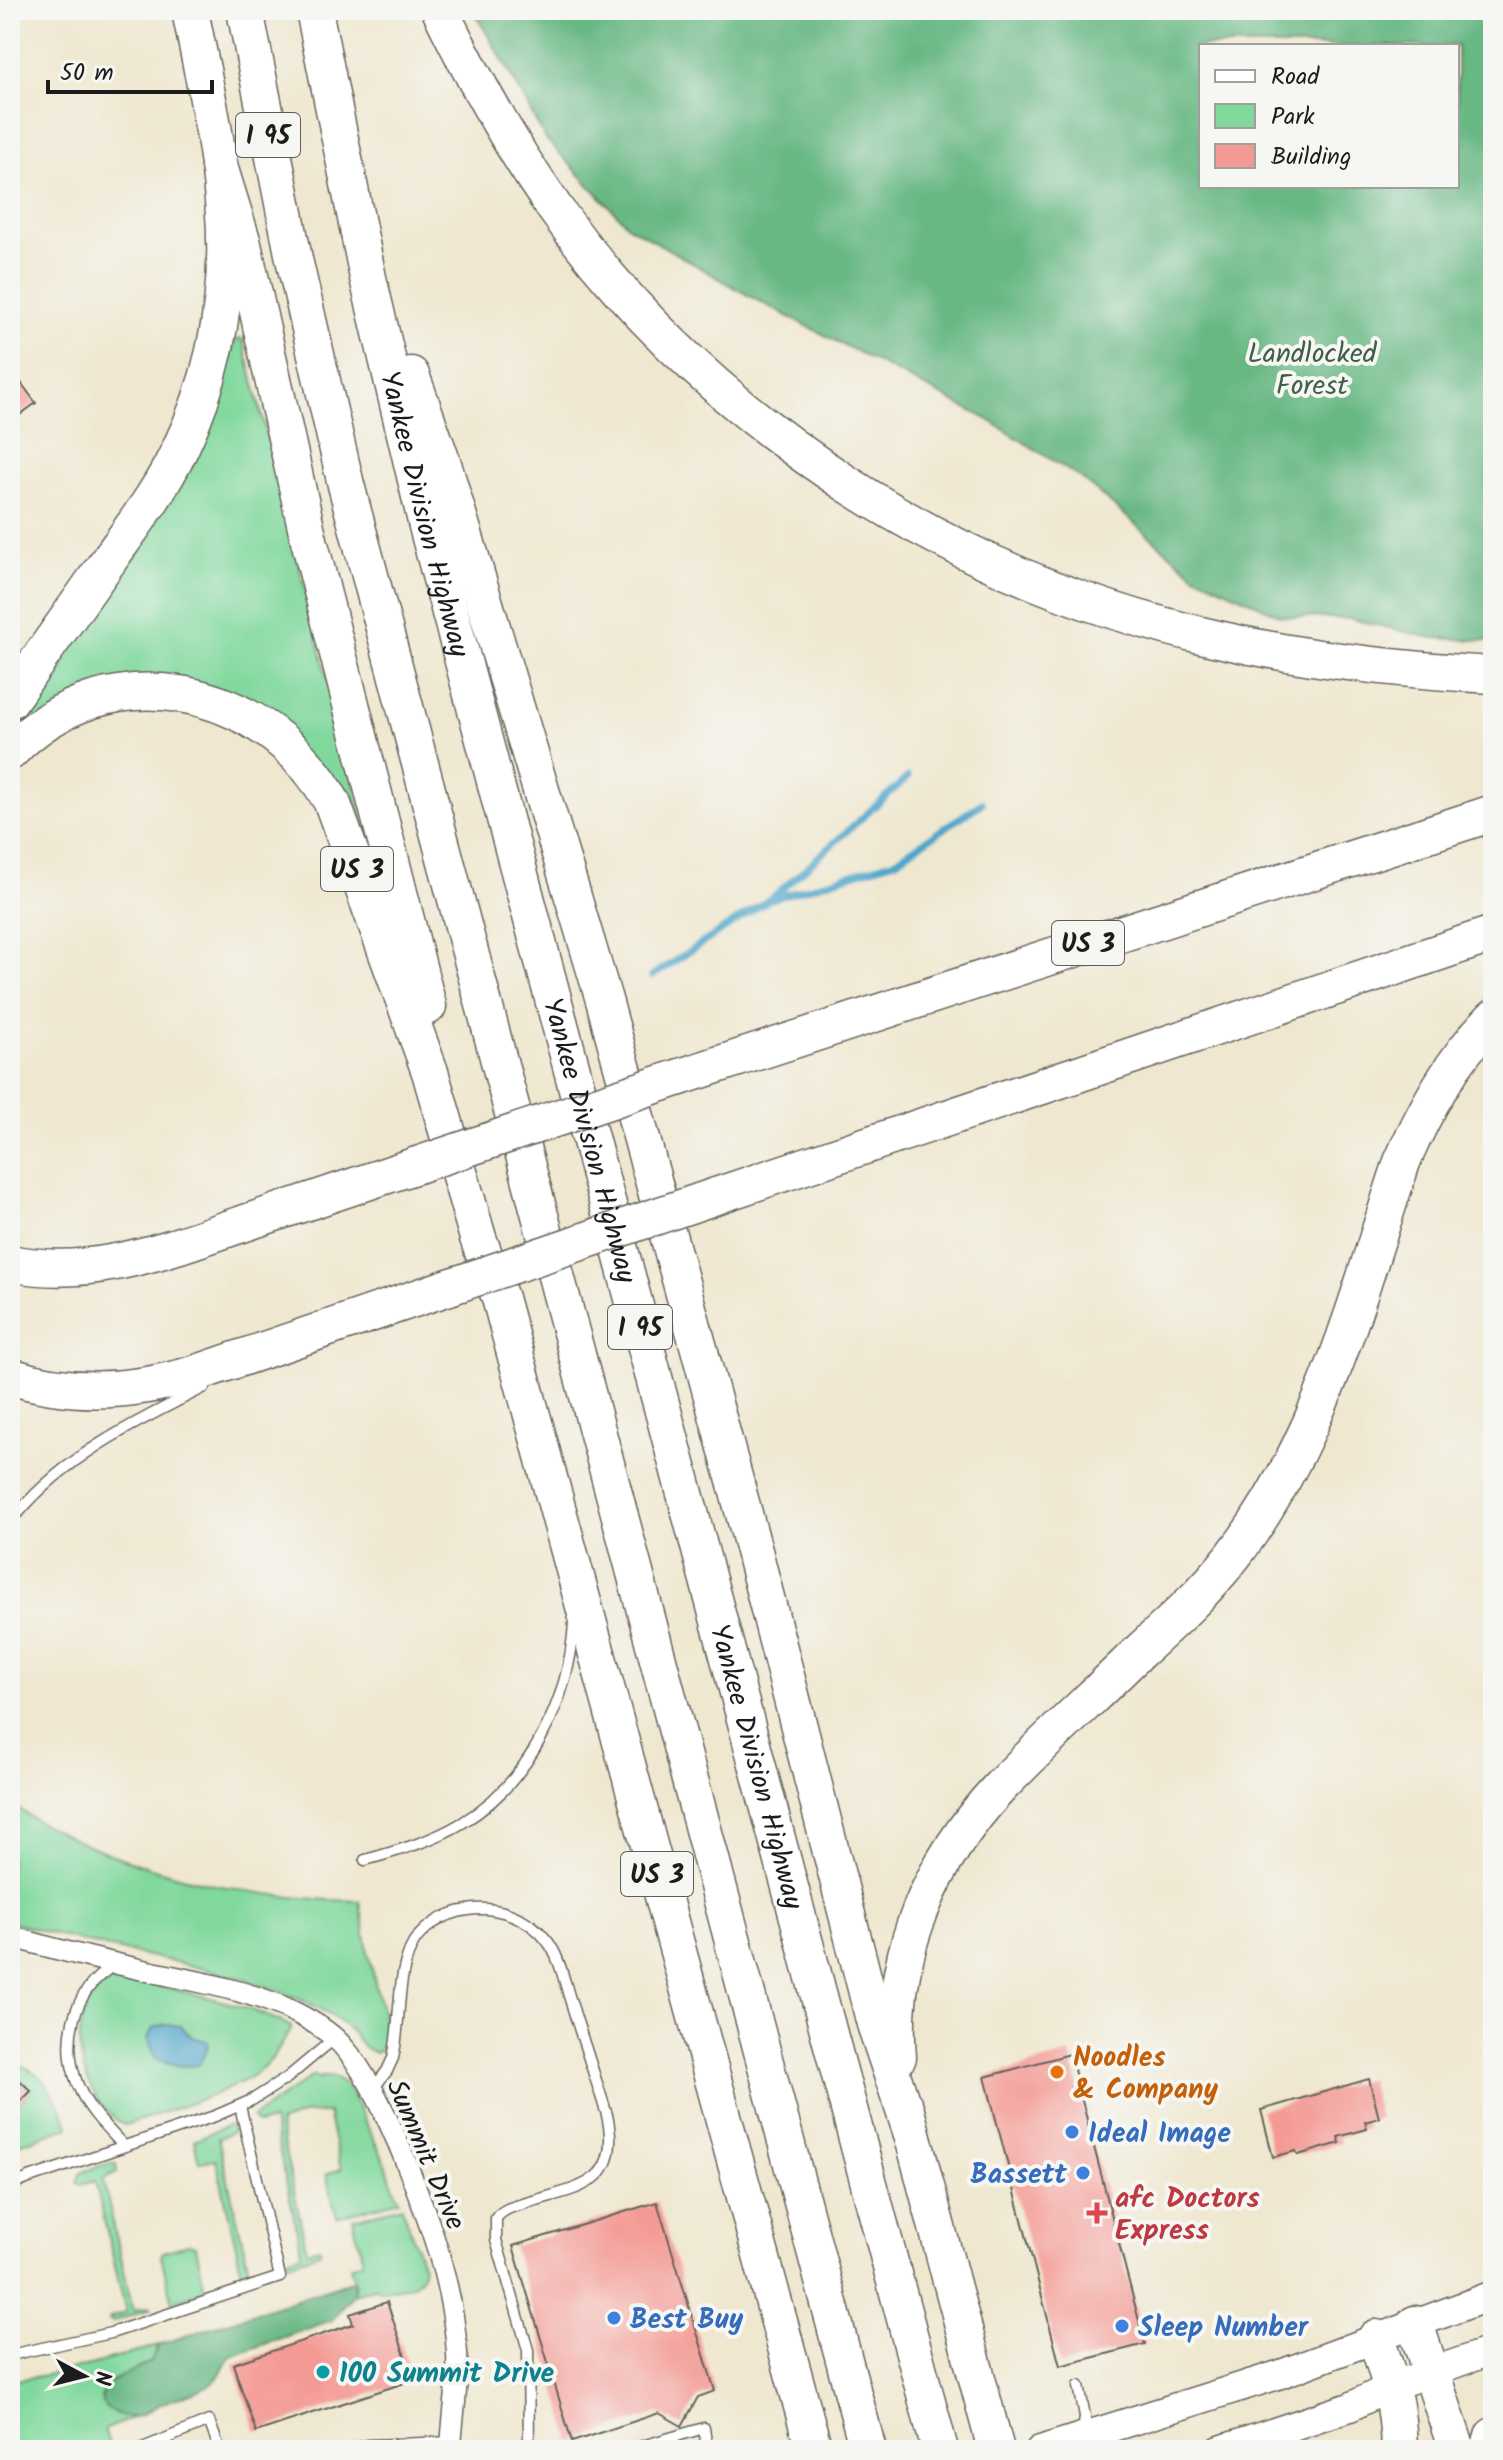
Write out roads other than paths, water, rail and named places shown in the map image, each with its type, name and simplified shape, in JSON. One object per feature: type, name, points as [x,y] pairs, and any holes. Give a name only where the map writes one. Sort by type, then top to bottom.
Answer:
[{"type":"highway","points":[[10,700],[159,488],[188,432],[207,378],[220,319],[225,249],[219,166],[190,10]]},
{"type":"highway","name":"I 95","points":[[245,10],[294,259],[388,650],[868,2450]]},
{"type":"highway","name":"Yankee Division Highway","points":[[314,10],[355,221],[400,416],[474,707],[938,2440]]},
{"type":"highway","points":[[440,10],[513,145],[558,212],[599,263],[660,331],[722,389],[785,441],[851,487],[989,562],[1064,593],[1140,619],[1295,654],[1414,670],[1493,675]]},
{"type":"highway","points":[[219,166],[242,240],[289,455],[340,662],[491,1237],[500,1298]]},
{"type":"highway","points":[[355,221],[443,464],[586,937],[759,1568],[875,2024],[911,2131],[996,2450]]},
{"type":"highway","name":"US 3","points":[[10,752],[40,727],[80,706],[109,696],[155,693],[202,699],[232,708],[273,732],[299,755],[322,784],[348,842],[430,1072],[478,1238],[500,1298],[814,2450]]},
{"type":"highway","name":"US 3","points":[[10,1263],[63,1269],[116,1263],[160,1251],[683,1076],[1493,813]]},
{"type":"highway","points":[[10,1376],[38,1384],[78,1389],[138,1387],[194,1374],[1493,934]]},
{"type":"highway","points":[[911,2131],[899,2068],[897,2004],[907,1948],[935,1876],[984,1804],[1209,1584],[1263,1514],[1301,1447],[1321,1400],[1414,1133],[1447,1074],[1493,1018]]},
{"type":"highway","points":[[1415,2324],[1457,2450]]},
{"type":"highway","points":[[1376,2338],[1399,2416],[1399,2450]]},
{"type":"highway","points":[[1489,2450],[1493,2436]]},
{"type":"main road","points":[[1040,2450],[1278,2375],[1493,2295]]},
{"type":"main road","points":[[1220,2450],[1350,2407],[1392,2386],[1493,2350]]},
{"type":"street","name":"Summit Drive","points":[[10,1936],[256,1997],[304,2017],[335,2038],[346,2050],[389,2123],[413,2179],[448,2286],[458,2366],[452,2446]]},
{"type":"lane","points":[[238,1371],[309,1335]]},
{"type":"lane","points":[[19,1512],[42,1486],[96,1446],[210,1385]]},
{"type":"lane","points":[[365,1860],[425,1841],[469,1818],[508,1783],[535,1748],[558,1701],[571,1652],[575,1594],[570,1556]]},
{"type":"lane","points":[[372,2090],[393,2058],[406,1961],[413,1943],[426,1929],[450,1914],[486,1909],[510,1914],[541,1933],[551,1946],[560,1968],[607,2115],[611,2139],[603,2170],[590,2182],[508,2208],[496,2218],[496,2240],[528,2350],[529,2450]]},
{"type":"lane","points":[[117,1964],[101,1973],[81,1997],[74,2017],[71,2042],[73,2067],[80,2089],[90,2108],[124,2146]]},
{"type":"lane","points":[[10,2186],[240,2106],[275,2087],[335,2038]]},
{"type":"lane","points":[[10,2355],[111,2333],[280,2277],[240,2106]]},
{"type":"lane","points":[[1079,2386],[1085,2416],[1082,2437]]},
{"type":"lane","points":[[138,2450],[209,2421],[220,2450]]},
{"type":"lane","points":[[629,2450],[704,2428],[707,2450]]},
{"type":"lane","points":[[347,2450],[361,2446],[452,2446]]},
{"type":"water","points":[[165,2024],[181,2026],[192,2037],[207,2041],[208,2047],[199,2065],[180,2066],[156,2059],[148,2038],[153,2028]]},
{"type":"waterway","points":[[652,976],[773,897],[908,777]]},
{"type":"waterway","points":[[772,899],[895,861],[982,803]]},
{"type":"place","name":"Noodles & Company","points":[[1057,2072]]},
{"type":"place","name":"Ideal Image","points":[[1072,2132]]},
{"type":"place","name":"Bassett","points":[[1083,2173]]},
{"type":"place","name":"afc Doctors Express","points":[[1097,2213]]},
{"type":"place","name":"Best Buy","points":[[614,2318]]},
{"type":"place","name":"Sleep Number","points":[[1122,2326]]},
{"type":"place","name":"100 Summit Drive","points":[[323,2372]]},
{"type":"park label","name":"Landlocked Forest","points":[[1312,368]]}]
